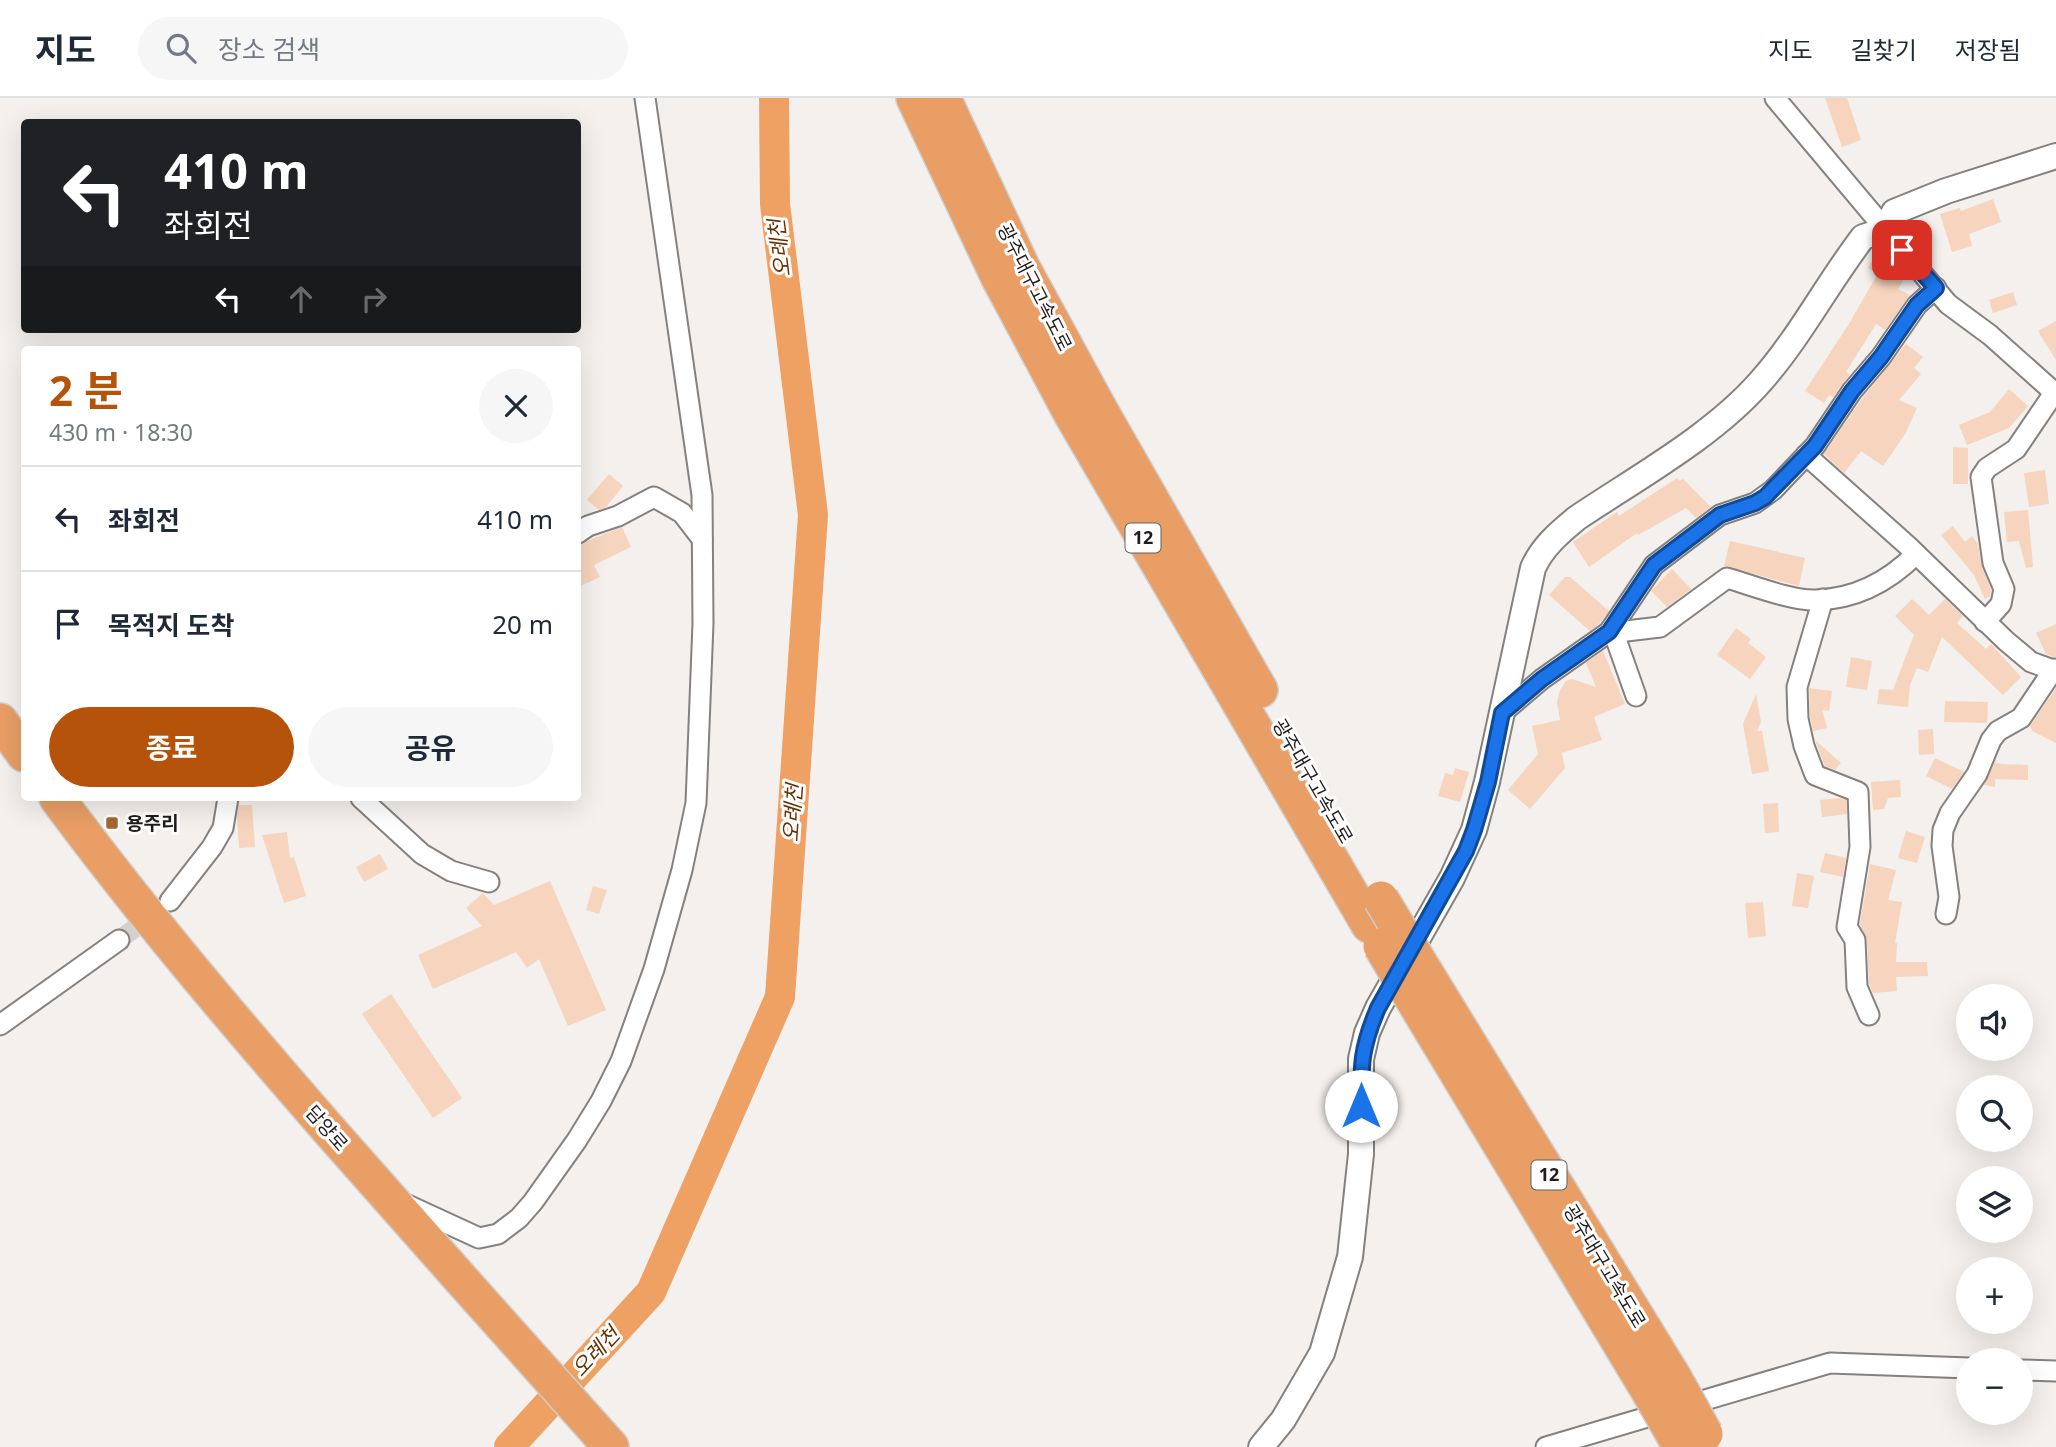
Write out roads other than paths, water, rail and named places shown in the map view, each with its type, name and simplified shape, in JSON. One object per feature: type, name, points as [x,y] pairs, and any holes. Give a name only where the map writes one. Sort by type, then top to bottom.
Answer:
[{"type":"highway","name":"광주대구고속도로","points":[[914,98],[945,122],[1375,912],[1694,1443]]},
{"type":"highway","points":[[0,721],[21,750]]},
{"type":"highway","name":"담양로","points":[[59,801],[110,871],[181,958],[442,1259],[611,1447]]},
{"type":"street","points":[[386,1195],[479,1238],[498,1234],[519,1217],[558,1170],[601,1101],[621,1061],[654,969],[682,870],[696,803],[703,623],[702,495],[645,98]]},
{"type":"street","points":[[1775,98],[1948,304],[1990,335],[2055,394],[2016,449],[1987,468],[1981,477],[1993,562],[2004,589],[2001,604],[1985,622]]},
{"type":"street","points":[[1261,1447],[1283,1420],[1322,1353],[1350,1257],[1361,1154],[1361,1059],[1367,1034],[1378,1008],[1466,851],[1474,830],[1488,782],[1533,568],[1543,549],[1577,517],[1712,427],[1739,403],[1772,368],[1863,237],[1885,230],[1894,212],[1913,203],[2056,156]]},
{"type":"street","points":[[1502,713],[1542,679],[1598,641],[1612,628],[1654,565],[1720,515],[1765,497],[1806,455],[1917,305],[1936,288]]},
{"type":"street","points":[[1806,455],[2031,662],[2055,670],[2021,718],[1997,731],[1977,774],[1950,813],[1942,846],[1949,897],[1946,914]]},
{"type":"street","points":[[581,531],[654,497],[682,513],[702,539]]},
{"type":"street","points":[[1612,628],[1618,632],[1660,627],[1727,578],[1814,600],[1842,597],[1879,584],[1916,554]]},
{"type":"street","points":[[1823,599],[1797,687],[1798,719],[1804,746],[1815,775],[1858,792],[1860,847],[1847,927],[1854,940],[1857,987],[1869,1015]]},
{"type":"street","points":[[1612,628],[1636,696]]},
{"type":"street","points":[[170,901],[212,847],[223,828],[228,801]]},
{"type":"street","points":[[364,801],[422,855],[452,871],[489,882]]},
{"type":"street","points":[[0,1025],[119,940]]},
{"type":"street","points":[[1546,1447],[1829,1363],[1956,1368]]},
{"type":"street","points":[[2033,1370],[2056,1371]]},
{"type":"waterway","name":"오례천","points":[[509,1447],[651,1292],[780,997],[813,515],[775,204],[774,98]]},
{"type":"tunnel","points":[[119,940],[155,913]]},
{"type":"place","name":"용주리","points":[[112,823]]}]
